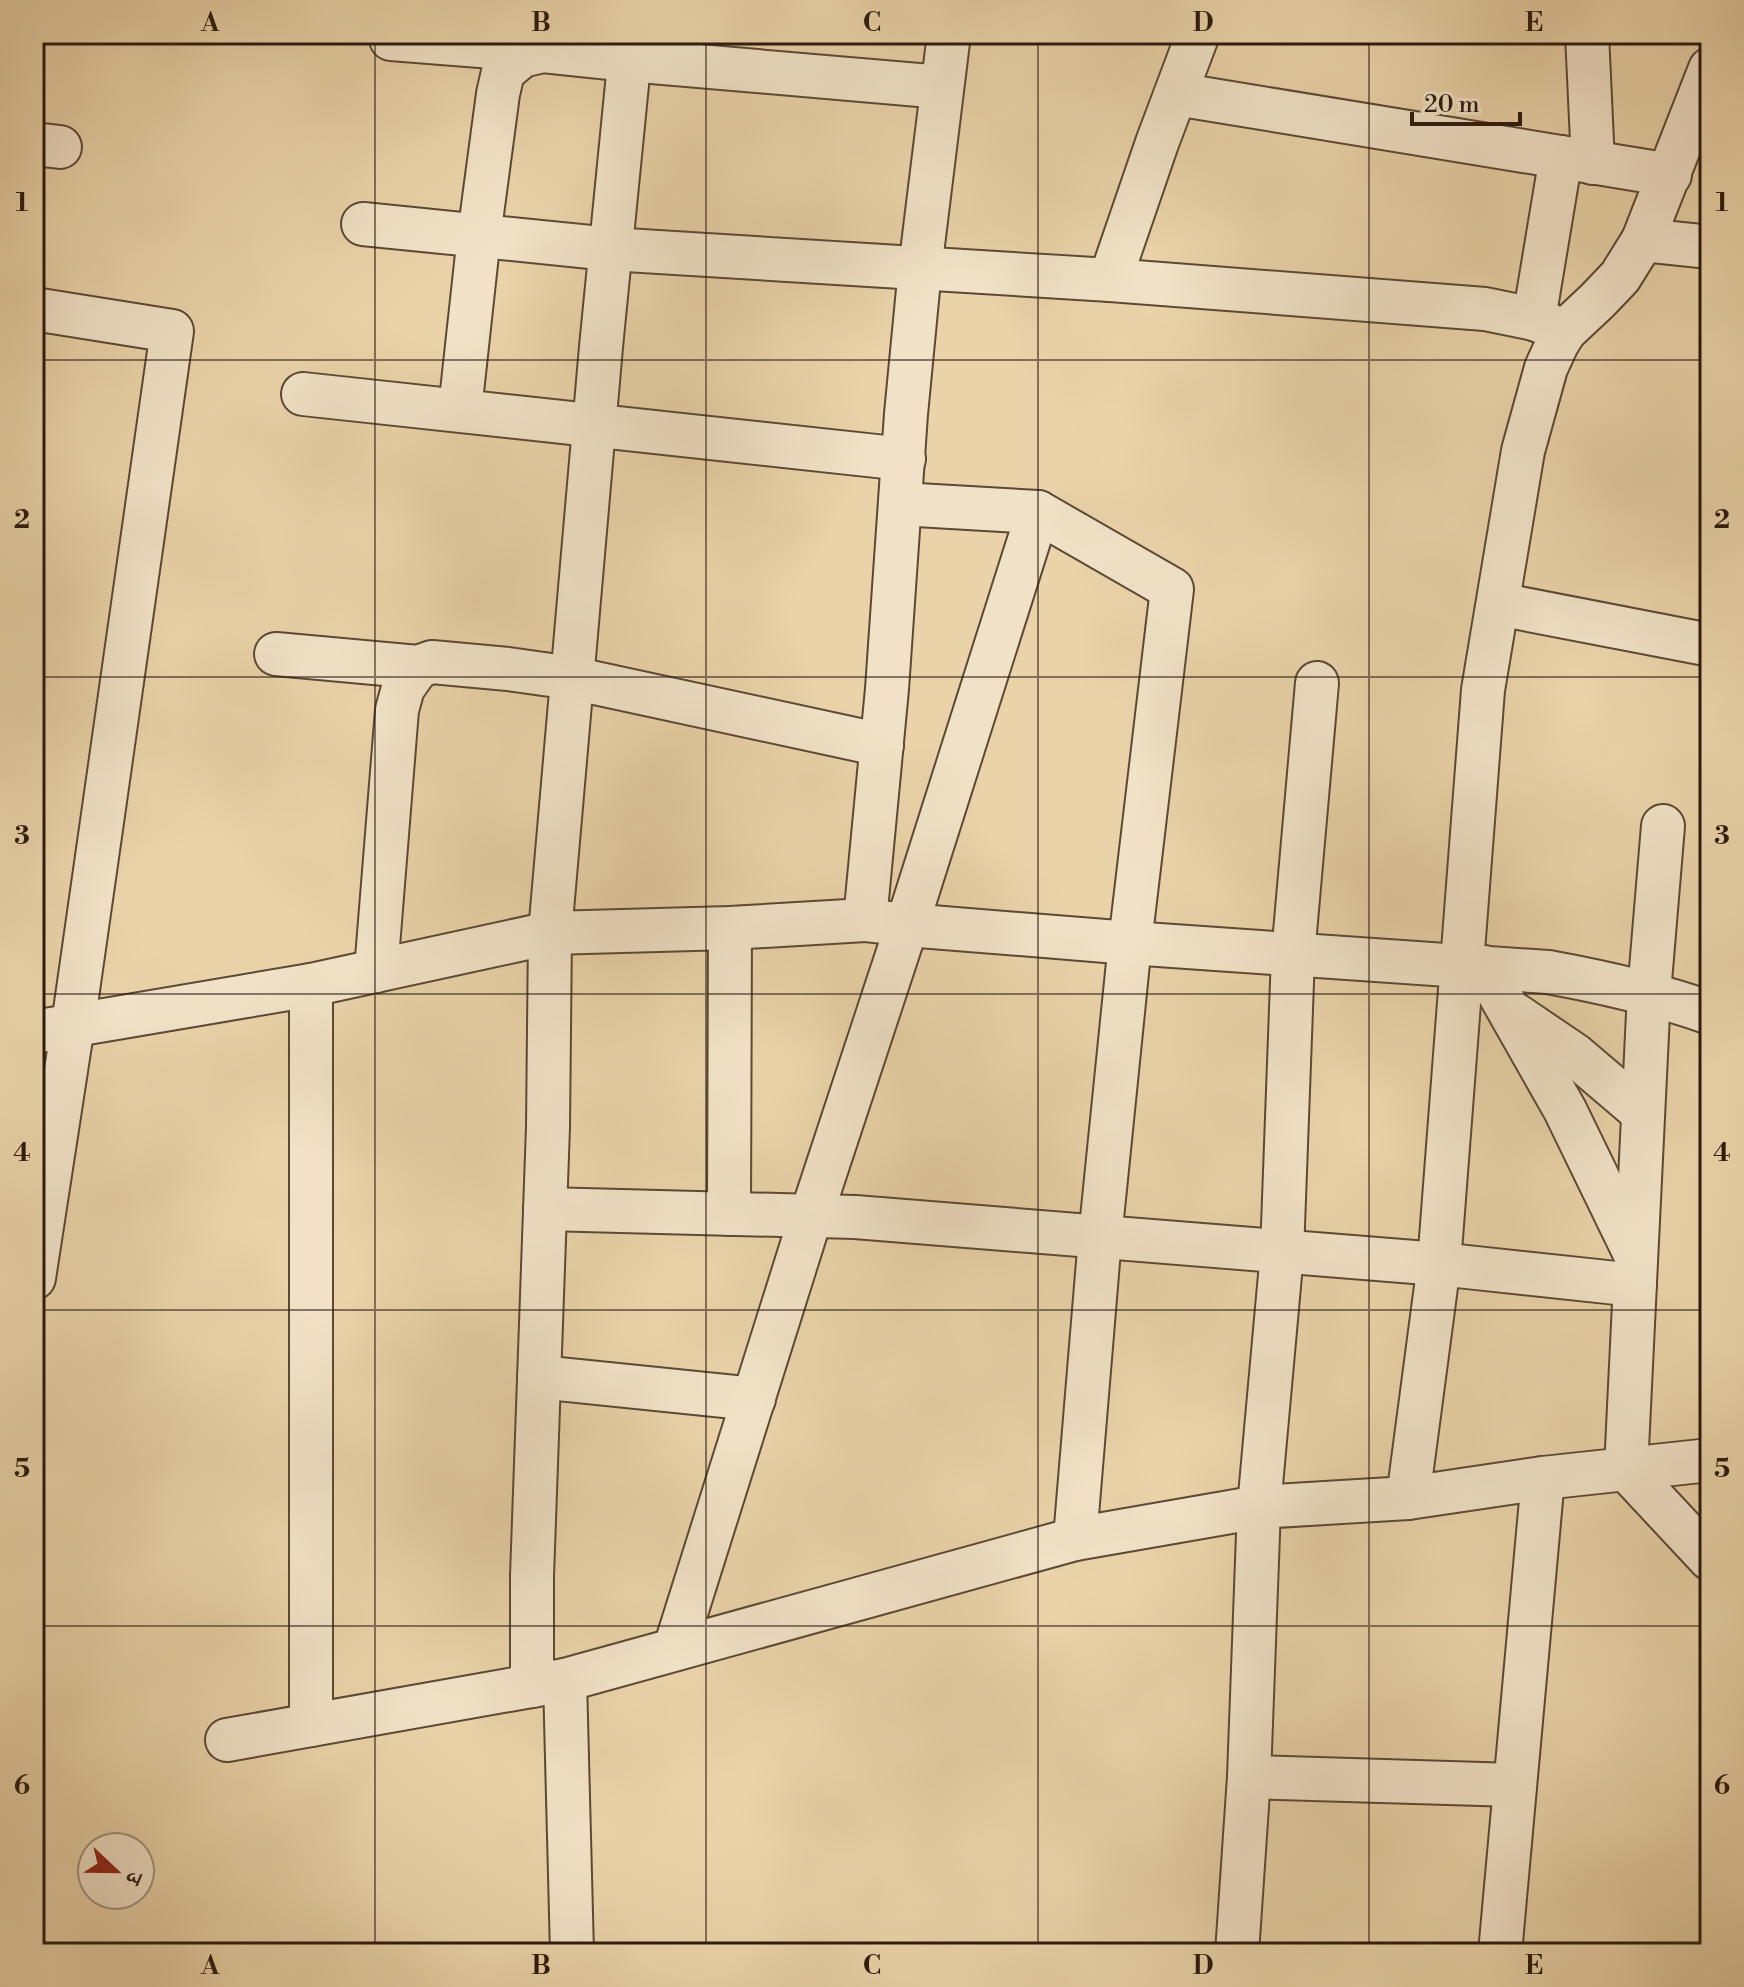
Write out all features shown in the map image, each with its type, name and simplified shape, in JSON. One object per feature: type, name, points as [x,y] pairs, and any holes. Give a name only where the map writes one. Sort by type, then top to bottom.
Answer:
[{"type":"street","points":[[865,920],[920,269],[949,34]]},
{"type":"street","points":[[1110,280],[1198,34]]},
{"type":"street","points":[[1408,1498],[1473,966],[1483,690],[1523,451],[1546,368],[1557,344],[1549,325],[1577,160],[1587,34]]},
{"type":"street","points":[[391,39],[543,51],[631,47],[942,87]]},
{"type":"street","points":[[572,1953],[548,1683],[532,1576],[545,1209],[550,933],[610,249],[631,47]]},
{"type":"street","points":[[460,410],[479,236],[503,72],[522,56],[543,51]]},
{"type":"street","points":[[363,224],[610,249],[1110,280],[1485,309],[1549,325],[1597,301],[1620,277],[1643,240],[1670,175],[1702,114],[1710,69]]},
{"type":"street","points":[[1176,94],[1670,175]]},
{"type":"street","points":[[1643,240],[1710,247]]},
{"type":"street","points":[[34,309],[172,331],[54,1029],[34,1278]]},
{"type":"street","points":[[303,394],[904,459]]},
{"type":"street","points":[[900,504],[1038,512],[1172,589],[1130,943],[1100,1238],[1075,1539]]},
{"type":"street","points":[[675,1648],[1038,512]]},
{"type":"street","points":[[1498,604],[1710,645]]},
{"type":"street","points":[[276,654],[418,667],[432,662],[572,678],[882,745]]},
{"type":"street","points":[[376,971],[397,710],[403,688],[418,667]]},
{"type":"street","points":[[1237,1953],[1249,1777],[1259,1507],[1282,1253],[1293,955],[1317,683]]},
{"type":"street","points":[[1663,826],[1649,993],[1626,1469],[1710,1559]]},
{"type":"street","points":[[54,1029],[311,985],[550,933],[730,928],[865,920],[1130,943],[1548,972],[1649,993],[1710,1013]]},
{"type":"street","points":[[729,1214],[730,928]]},
{"type":"street","points":[[1473,966],[1508,1010],[1565,1110],[1636,1270]]},
{"type":"street","points":[[311,985],[311,1725]]},
{"type":"street","points":[[1508,1010],[1575,1055],[1643,1113]]},
{"type":"street","points":[[545,1209],[855,1217],[1439,1264],[1636,1270]]},
{"type":"street","points":[[539,1377],[754,1399]]},
{"type":"street","points":[[227,1740],[548,1683],[1075,1539],[1259,1507],[1408,1498],[1543,1478],[1710,1460]]},
{"type":"street","points":[[1500,1953],[1543,1478]]},
{"type":"street","points":[[1249,1777],[1515,1785]]}]
